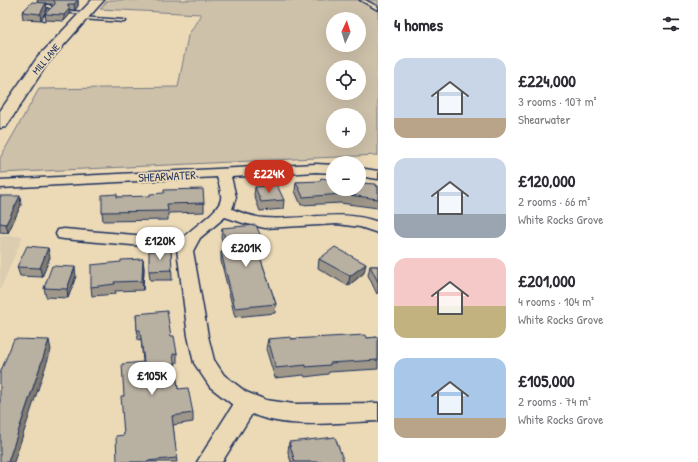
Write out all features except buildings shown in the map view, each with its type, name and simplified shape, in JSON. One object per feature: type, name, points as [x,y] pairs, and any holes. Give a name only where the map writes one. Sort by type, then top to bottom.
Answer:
[{"type":"main road","name":"MILL LANE","points":[[0,122],[42,61],[80,14],[98,0]]},
{"type":"street","name":"SHEARWATER","points":[[0,184],[326,169]]},
{"type":"street","points":[[223,173],[228,199],[223,211],[194,234],[185,251],[198,336],[204,364],[217,381],[238,398],[264,410],[294,414],[378,412]]},
{"type":"street","points":[[366,173],[378,175]]},
{"type":"street","points":[[223,211],[252,221],[265,223],[339,219],[368,222],[378,228]]},
{"type":"street","points":[[64,234],[187,245]]},
{"type":"street","points":[[209,462],[247,402]]},
{"type":"lane","points":[[362,0],[378,9]]},
{"type":"lane","points":[[34,6],[52,7],[54,11],[44,19]]},
{"type":"lane","points":[[80,14],[124,21]]},
{"type":"shaded area","points":[[108,0],[378,0],[378,155],[326,156],[326,157],[0,173],[0,158],[39,89],[178,87],[188,36],[201,14],[100,9]]},
{"type":"shaded area","points":[[0,236],[23,236],[0,290]]}]
